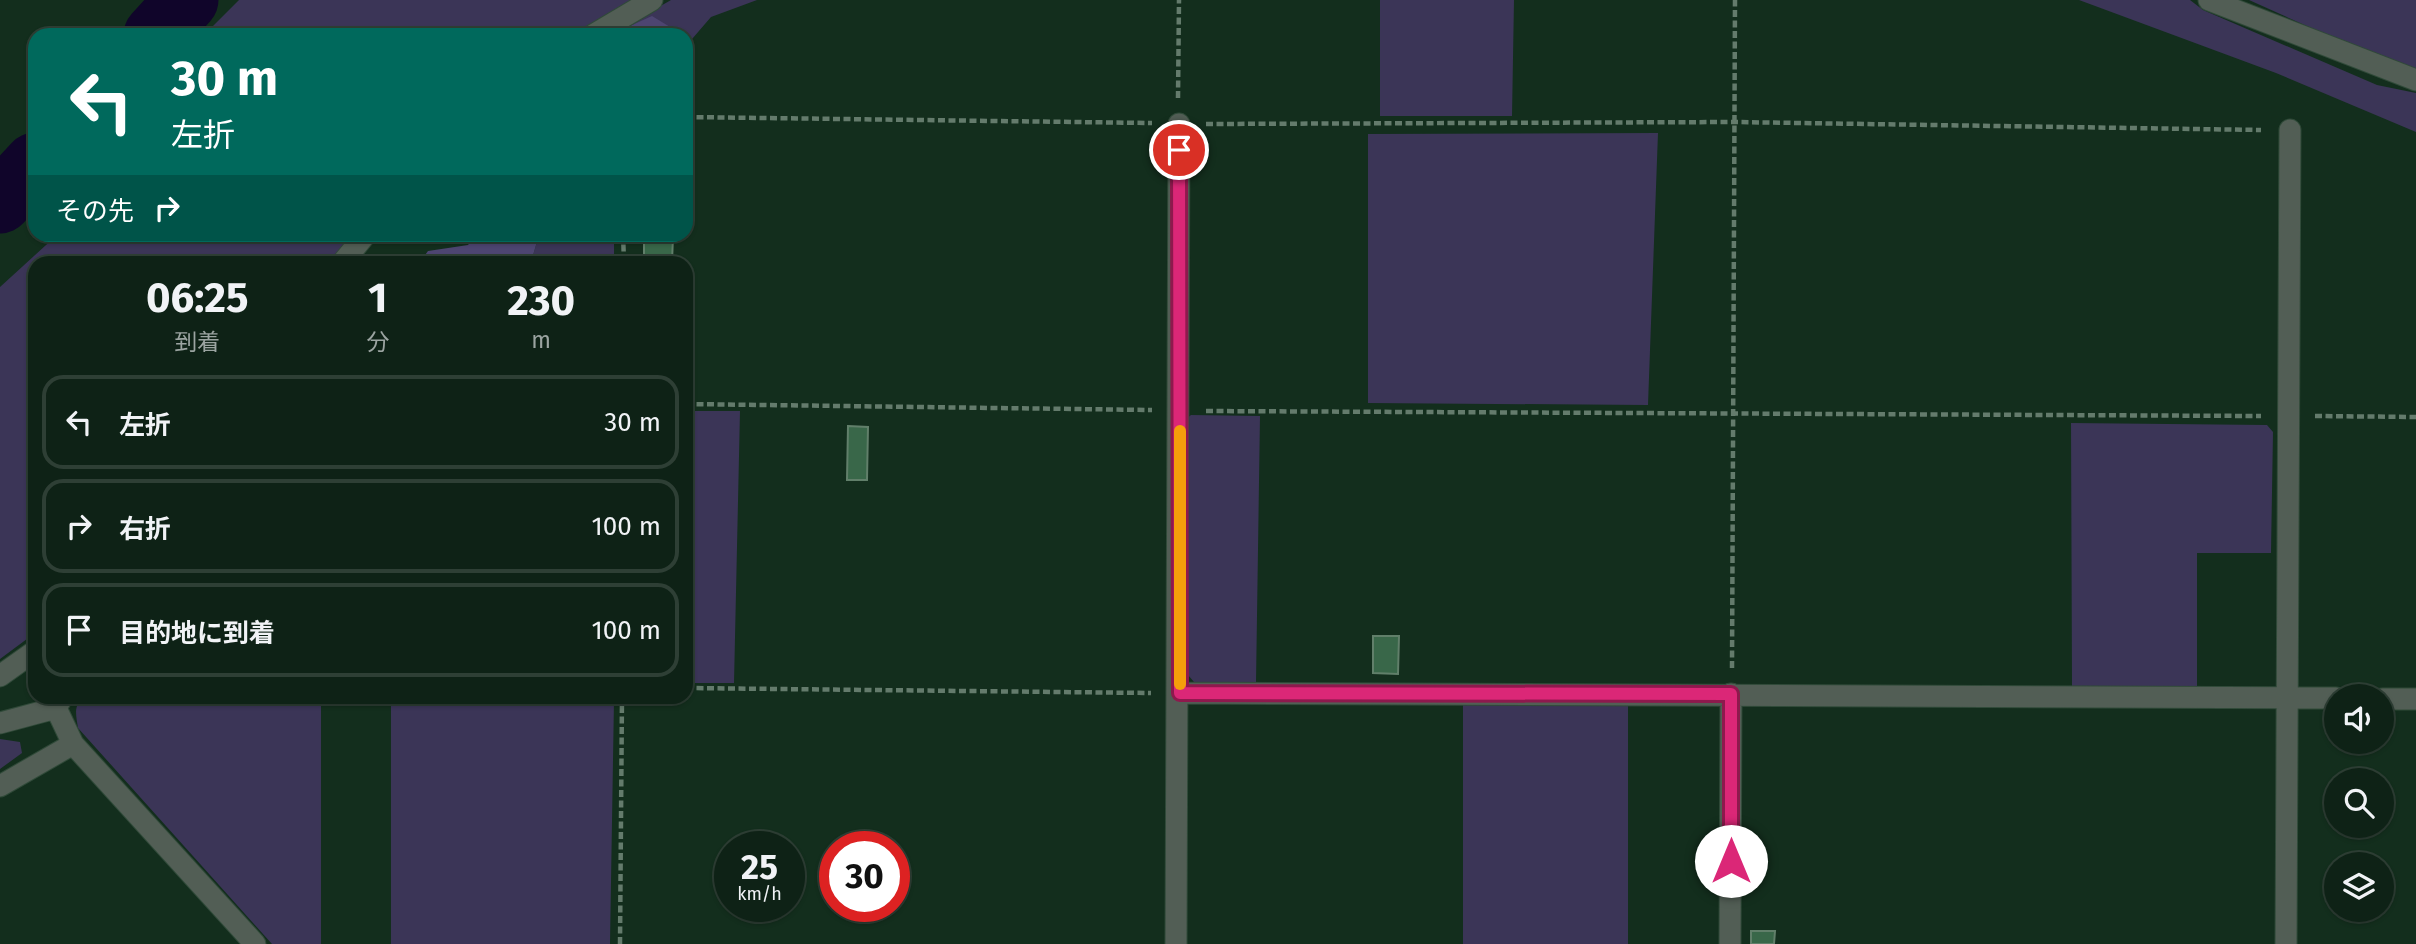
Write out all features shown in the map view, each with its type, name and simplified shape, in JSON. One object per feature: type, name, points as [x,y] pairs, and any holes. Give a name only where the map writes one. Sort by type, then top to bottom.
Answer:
[{"type":"street","points":[[605,28],[652,0]]},
{"type":"street","points":[[2209,0],[2416,80]]},
{"type":"street","points":[[1176,944],[1180,693],[1179,124]]},
{"type":"street","points":[[2286,944],[2290,130]]},
{"type":"street","points":[[348,256],[359,242]]},
{"type":"street","points":[[0,676],[28,656]]},
{"type":"street","points":[[1180,693],[2324,698]]},
{"type":"street","points":[[1730,944],[1731,694]]},
{"type":"street","points":[[2394,699],[2416,699]]},
{"type":"street","points":[[0,723],[53,704]]},
{"type":"street","points":[[60,704],[73,744],[255,944]]},
{"type":"street","points":[[0,786],[73,744]]},
{"type":"path","points":[[1179,0],[1179,124]]},
{"type":"path","points":[[1731,694],[1735,0]]},
{"type":"path","points":[[693,117],[1179,124],[1734,122],[2290,130]]},
{"type":"path","points":[[693,404],[1180,411],[2416,416]]},
{"type":"path","points":[[693,688],[1180,693]]},
{"type":"path","points":[[621,944],[622,704]]},
{"type":"shaded area","points":[[239,0],[633,0],[587,28],[211,28]]},
{"type":"shaded area","points":[[671,0],[757,0],[711,17],[693,38],[693,28],[626,26]]},
{"type":"shaded area","points":[[1380,0],[1514,0],[1512,116],[1380,116]]},
{"type":"shaded area","points":[[2079,0],[2190,0],[2203,10],[2377,85],[2416,93],[2416,132],[2276,73]]},
{"type":"shaded area","points":[[2249,0],[2416,0],[2416,69],[2338,40]]},
{"type":"shaded area","points":[[652,16],[672,28],[625,28]]},
{"type":"shaded area","points":[[1658,133],[1648,405],[1368,403],[1368,134]]},
{"type":"shaded area","points":[[49,242],[348,242],[337,256],[34,256]]},
{"type":"shaded area","points":[[470,242],[537,242],[533,256],[424,256],[428,251],[468,245]]},
{"type":"shaded area","points":[[537,242],[614,242],[614,256],[533,256]]},
{"type":"shaded area","points":[[28,261],[28,638],[0,659],[0,287]]},
{"type":"shaded area","points":[[693,411],[740,411],[734,683],[693,683]]},
{"type":"shaded area","points":[[1191,415],[1260,416],[1256,683],[1194,682],[1188,675],[1186,419]]},
{"type":"shaded area","points":[[2071,423],[2267,425],[2273,432],[2271,553],[2197,553],[2197,686],[2072,686]]},
{"type":"shaded area","points":[[1463,702],[1628,704],[1628,944],[1463,944]]},
{"type":"shaded area","points":[[79,704],[321,704],[321,944],[272,944],[78,728]]},
{"type":"shaded area","points":[[391,704],[614,704],[610,944],[391,944]]},
{"type":"shaded area","points":[[0,739],[20,742],[22,753],[0,769]]},
{"type":"building","points":[[644,242],[673,242],[672,256],[644,256]]},
{"type":"building","points":[[848,426],[868,427],[867,480],[847,480]]},
{"type":"building","points":[[1373,636],[1399,636],[1398,674],[1373,673]]},
{"type":"building","points":[[1751,931],[1775,931],[1774,944],[1751,944]]},
{"type":"waterway","points":[[161,28],[187,0]]},
{"type":"waterway","points":[[0,202],[28,172]]},
{"type":"slow traffic","points":[[1180,431],[1180,684]]},
{"type":"route","points":[[1179,150],[1180,693],[1731,694],[1731,861]]}]
